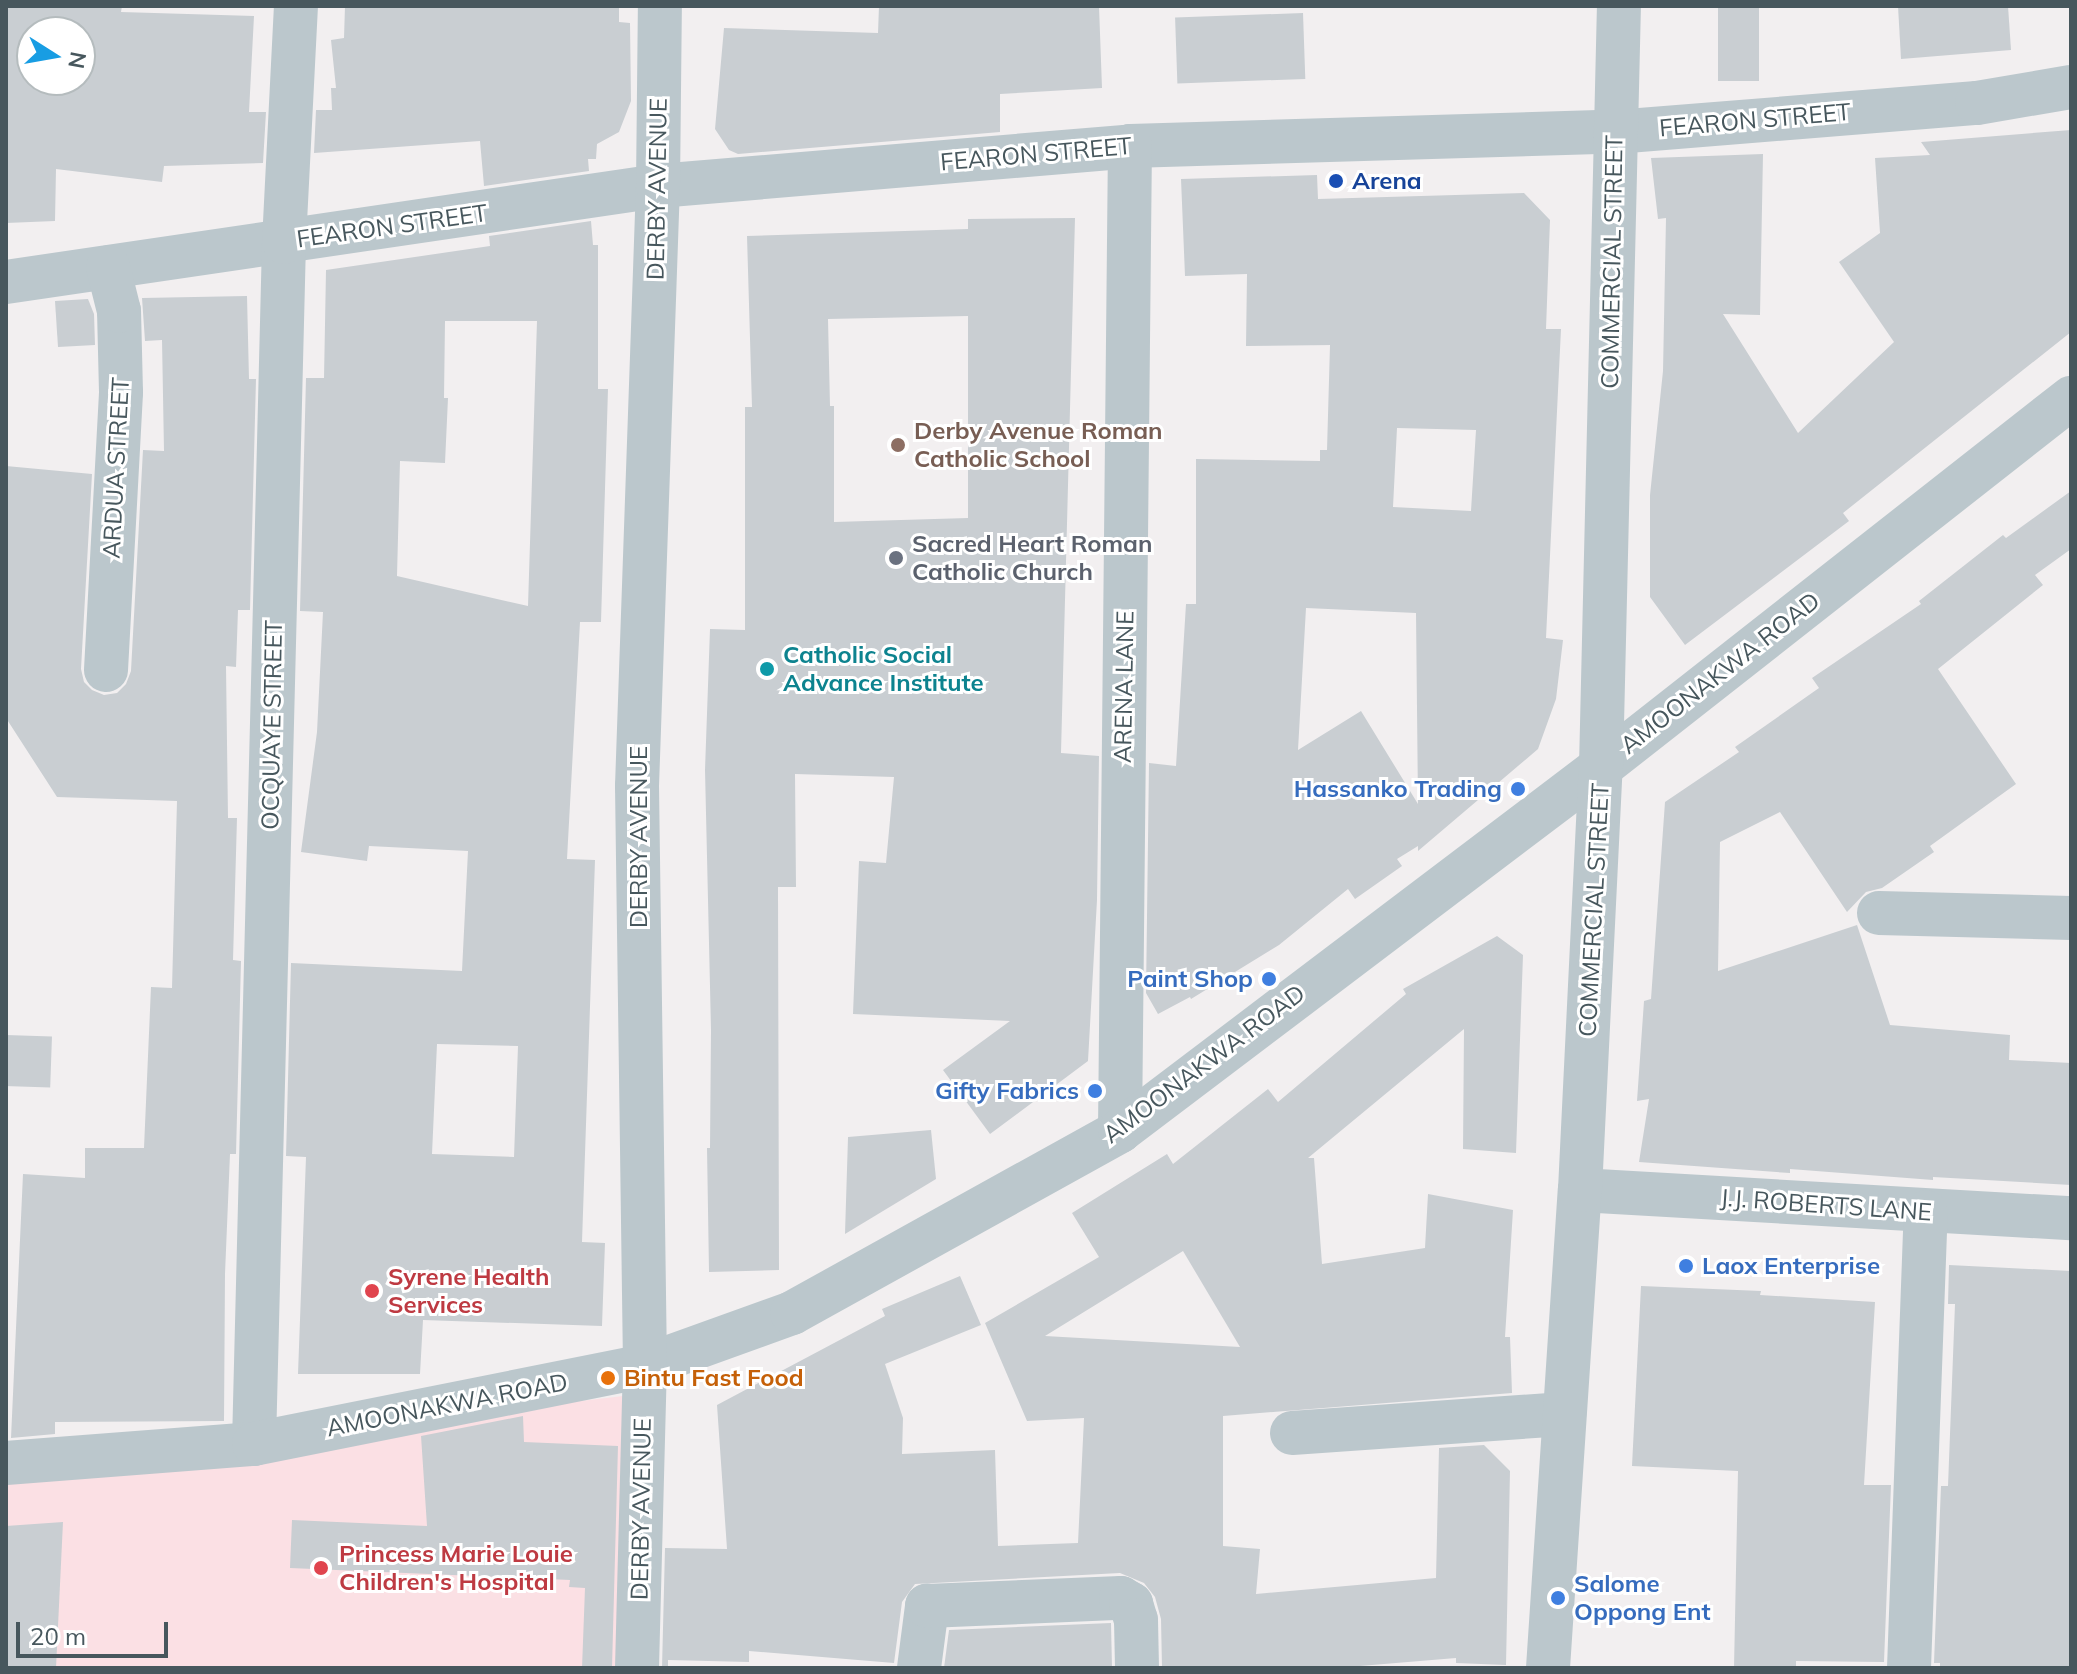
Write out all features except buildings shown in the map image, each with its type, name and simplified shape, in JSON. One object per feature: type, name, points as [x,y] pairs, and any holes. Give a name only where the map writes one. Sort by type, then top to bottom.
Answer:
[{"type":"street","name":"OCQUAYE STREET","points":[[254,1444],[284,242],[296,6]]},
{"type":"street","name":"DERBY AVENUE","points":[[637,1668],[645,1366],[637,786],[658,186],[660,6]]},
{"type":"street","name":"COMMERCIAL STREET","points":[[1548,1668],[1580,1190],[1601,767],[1619,6]]},
{"type":"street","name":"FEARON STREET","points":[[6,282],[658,186],[1130,146],[1615,132],[1977,103],[2071,87]]},
{"type":"street","name":"ARENA LANE","points":[[1120,1131],[1130,146]]},
{"type":"street","name":"ARDUA STREET","points":[[106,670],[121,392],[119,311],[108,267]]},
{"type":"street","name":"AMOONAKWA ROAD","points":[[6,1463],[254,1444],[645,1366],[792,1313],[1120,1131],[1601,767],[2071,398]]},
{"type":"street","points":[[1879,913],[2071,918]]},
{"type":"street","name":"J.J. ROBERTS LANE","points":[[1580,1190],[2071,1218]]},
{"type":"street","points":[[1909,1668],[1926,1212]]},
{"type":"street","points":[[1292,1433],[1564,1414]]},
{"type":"street","points":[[919,1668],[927,1606],[1121,1598],[1131,1604],[1136,1620],[1137,1668]]},
{"type":"shaded area","name":"Princess Marie Louie Children's Hospital","points":[[640,1394],[634,1668],[6,1668],[6,1469]]},
{"type":"place","name":"Arena","points":[[1336,181]]},
{"type":"place","name":"Derby Avenue Roman Catholic School","points":[[898,445]]},
{"type":"place","name":"Sacred Heart Roman Catholic Church","points":[[896,558]]},
{"type":"place","name":"Catholic Social Advance Institute","points":[[767,669]]},
{"type":"place","name":"Hassanko Trading","points":[[1518,789]]},
{"type":"place","name":"Paint Shop","points":[[1269,979]]},
{"type":"place","name":"Gifty Fabrics","points":[[1095,1091]]},
{"type":"place","name":"Laox Enterprise","points":[[1686,1266]]},
{"type":"place","name":"Syrene Health Services","points":[[372,1291]]},
{"type":"place","name":"Bintu Fast Food","points":[[608,1378]]},
{"type":"place","name":"Princess Marie Louie Children's Hospital","points":[[321,1568]]},
{"type":"place","name":"Salome Oppong Ent","points":[[1558,1598]]}]
